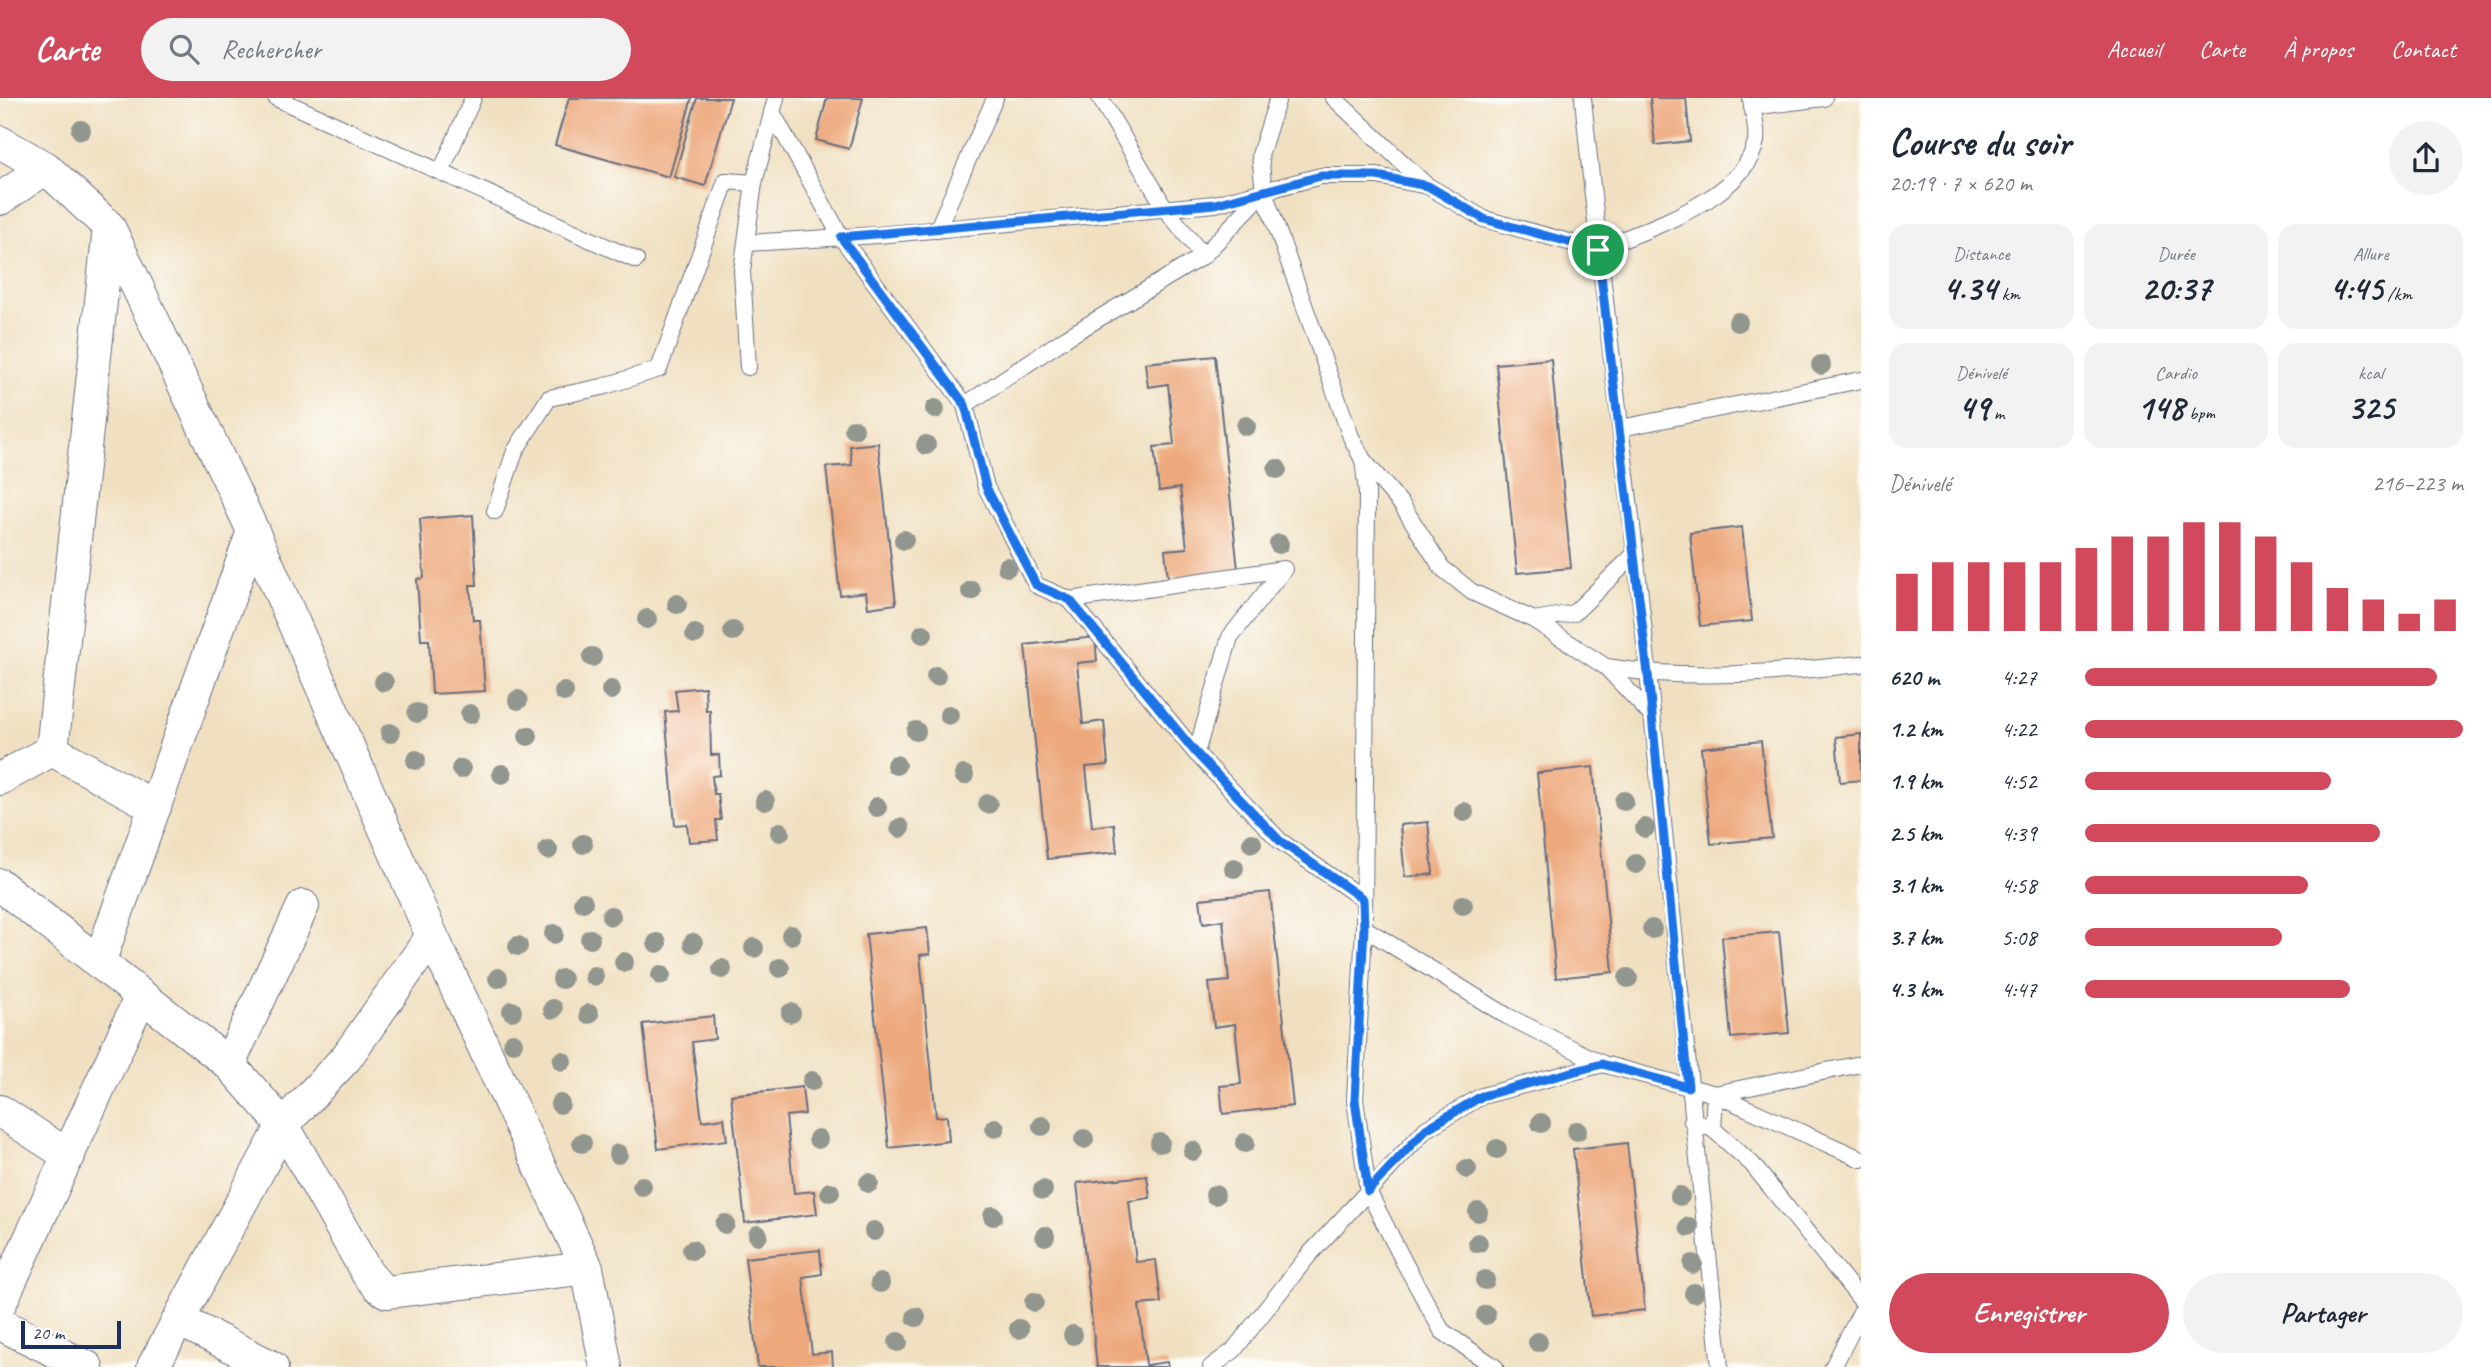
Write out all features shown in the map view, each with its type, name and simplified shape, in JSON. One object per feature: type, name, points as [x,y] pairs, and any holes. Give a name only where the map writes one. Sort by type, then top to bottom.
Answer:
[{"type":"street","points":[[0,142],[46,168],[109,227],[253,531],[432,936],[587,1268],[606,1367]]},
{"type":"street","points":[[0,199],[46,168]]},
{"type":"street","points":[[52,750],[109,227]]},
{"type":"street","points":[[99,963],[253,531]]},
{"type":"street","points":[[0,779],[52,750]]},
{"type":"street","points":[[52,750],[155,807]]},
{"type":"street","points":[[0,885],[229,1064],[283,1125],[368,1273],[387,1292],[587,1268]]},
{"type":"street","points":[[229,1064],[303,906]]},
{"type":"street","points":[[153,1367],[283,1125],[346,1058],[432,936]]},
{"type":"street","points":[[0,1304],[141,996]]},
{"type":"street","points":[[0,1111],[69,1156]]},
{"type":"street","points":[[179,1320],[272,1367]]},
{"type":"street","points":[[0,1324],[87,1367]]},
{"type":"lane","points":[[276,98],[636,260]]},
{"type":"lane","points":[[441,172],[473,98]]},
{"type":"lane","points":[[937,230],[995,98]]},
{"type":"lane","points":[[1100,98],[1165,208],[1203,257]]},
{"type":"lane","points":[[1278,98],[1260,155],[1264,192],[1351,437],[1363,460],[1402,505],[1442,568],[1472,592],[1534,620],[1606,667],[1651,716]]},
{"type":"lane","points":[[1334,98],[1428,186],[1484,219],[1598,250],[1716,197],[1749,162],[1756,138],[1751,103],[1824,98]]},
{"type":"lane","points":[[1583,98],[1598,250],[1648,674],[1688,1087],[1720,1367]]},
{"type":"lane","points":[[748,367],[742,271],[748,243],[754,183],[774,105]]},
{"type":"lane","points":[[774,105],[841,237],[965,405],[986,487],[1036,585],[1070,600],[1196,753],[1280,841],[1363,899]]},
{"type":"lane","points":[[748,243],[937,230],[1215,204],[1321,176],[1377,176],[1428,186]]},
{"type":"lane","points":[[495,511],[515,451],[549,398],[602,387],[659,369],[726,181],[754,183]]},
{"type":"lane","points":[[965,405],[1066,338],[1203,257],[1264,192]]},
{"type":"lane","points":[[1621,428],[1861,380]]},
{"type":"lane","points":[[1363,460],[1367,492],[1364,928],[1355,1100],[1368,1191],[1442,1331],[1495,1367]]},
{"type":"lane","points":[[1534,620],[1574,613],[1635,554]]},
{"type":"lane","points":[[1070,600],[1284,569],[1230,637],[1196,753]]},
{"type":"lane","points":[[1606,667],[1648,674],[1763,674],[1861,664]]},
{"type":"lane","points":[[1364,928],[1507,1016],[1602,1064],[1715,1094],[1861,1159]]},
{"type":"lane","points":[[1210,1367],[1233,1351],[1308,1256],[1426,1129],[1482,1096],[1602,1064]]},
{"type":"lane","points":[[1715,1094],[1861,1064]]},
{"type":"lane","points":[[1713,1129],[1715,1094]]},
{"type":"lane","points":[[1692,1121],[1713,1129],[1752,1164],[1861,1300]]},
{"type":"lane","points":[[1833,1367],[1861,1312]]},
{"type":"building","points":[[569,98],[692,98],[669,177],[555,145]]},
{"type":"building","points":[[697,98],[731,98],[705,186],[674,177]]},
{"type":"building","points":[[827,98],[863,98],[849,149],[816,140]]},
{"type":"building","points":[[1650,98],[1686,98],[1690,141],[1655,145]]},
{"type":"building","points":[[1215,356],[1238,570],[1168,578],[1165,550],[1187,548],[1180,488],[1159,491],[1154,447],[1174,445],[1168,384],[1148,387],[1145,363]]},
{"type":"building","points":[[1551,359],[1571,568],[1517,573],[1496,364]]},
{"type":"building","points":[[878,443],[896,604],[868,608],[866,592],[840,595],[826,467],[852,465],[850,446]]},
{"type":"building","points":[[473,515],[477,585],[470,585],[473,620],[480,620],[485,691],[432,694],[429,640],[421,640],[417,579],[424,578],[420,519]]},
{"type":"building","points":[[1742,527],[1752,621],[1700,626],[1690,533]]},
{"type":"building","points":[[1095,637],[1097,661],[1077,663],[1083,724],[1104,721],[1108,765],[1086,767],[1092,827],[1114,824],[1117,852],[1047,859],[1025,645]]},
{"type":"building","points":[[705,687],[706,711],[710,710],[711,755],[719,755],[720,775],[712,776],[714,794],[718,794],[721,820],[716,820],[718,840],[689,842],[687,824],[675,825],[665,712],[678,711],[675,690]]},
{"type":"building","points":[[1861,734],[1861,780],[1840,782],[1836,737]]},
{"type":"building","points":[[1761,741],[1772,838],[1711,844],[1701,748]]},
{"type":"building","points":[[1593,767],[1613,972],[1556,978],[1537,773]]},
{"type":"building","points":[[1428,822],[1433,874],[1405,877],[1400,825]]},
{"type":"building","points":[[1270,892],[1293,1106],[1223,1114],[1220,1086],[1241,1084],[1235,1024],[1214,1027],[1209,983],[1229,981],[1223,920],[1203,923],[1200,899]]},
{"type":"building","points":[[927,928],[930,954],[920,955],[936,1117],[947,1116],[949,1141],[889,1148],[866,934]]},
{"type":"building","points":[[1779,932],[1789,1033],[1731,1038],[1722,937]]},
{"type":"building","points":[[713,1016],[715,1039],[692,1042],[702,1121],[724,1118],[727,1140],[658,1149],[643,1024]]},
{"type":"building","points":[[802,1087],[805,1114],[786,1116],[794,1193],[814,1191],[817,1214],[745,1223],[731,1095]]},
{"type":"building","points":[[1627,1143],[1645,1310],[1591,1316],[1573,1149]]},
{"type":"building","points":[[1147,1176],[1150,1198],[1129,1201],[1136,1262],[1156,1260],[1161,1303],[1139,1305],[1146,1365],[1167,1362],[1168,1367],[1097,1367],[1077,1183]]},
{"type":"building","points":[[820,1250],[822,1274],[803,1277],[812,1354],[832,1352],[833,1367],[758,1367],[745,1258]]},
{"type":"route","points":[[1321,176],[1377,176],[1428,186],[1484,219],[1598,250],[1648,674],[1688,1087],[1602,1064],[1482,1096],[1426,1129],[1368,1191],[1355,1100],[1364,928],[1363,899],[1280,841],[1196,753],[1124,669],[1070,600],[1036,585],[986,487],[965,405],[944,374],[914,341],[841,237],[1215,204],[1321,176]]}]
